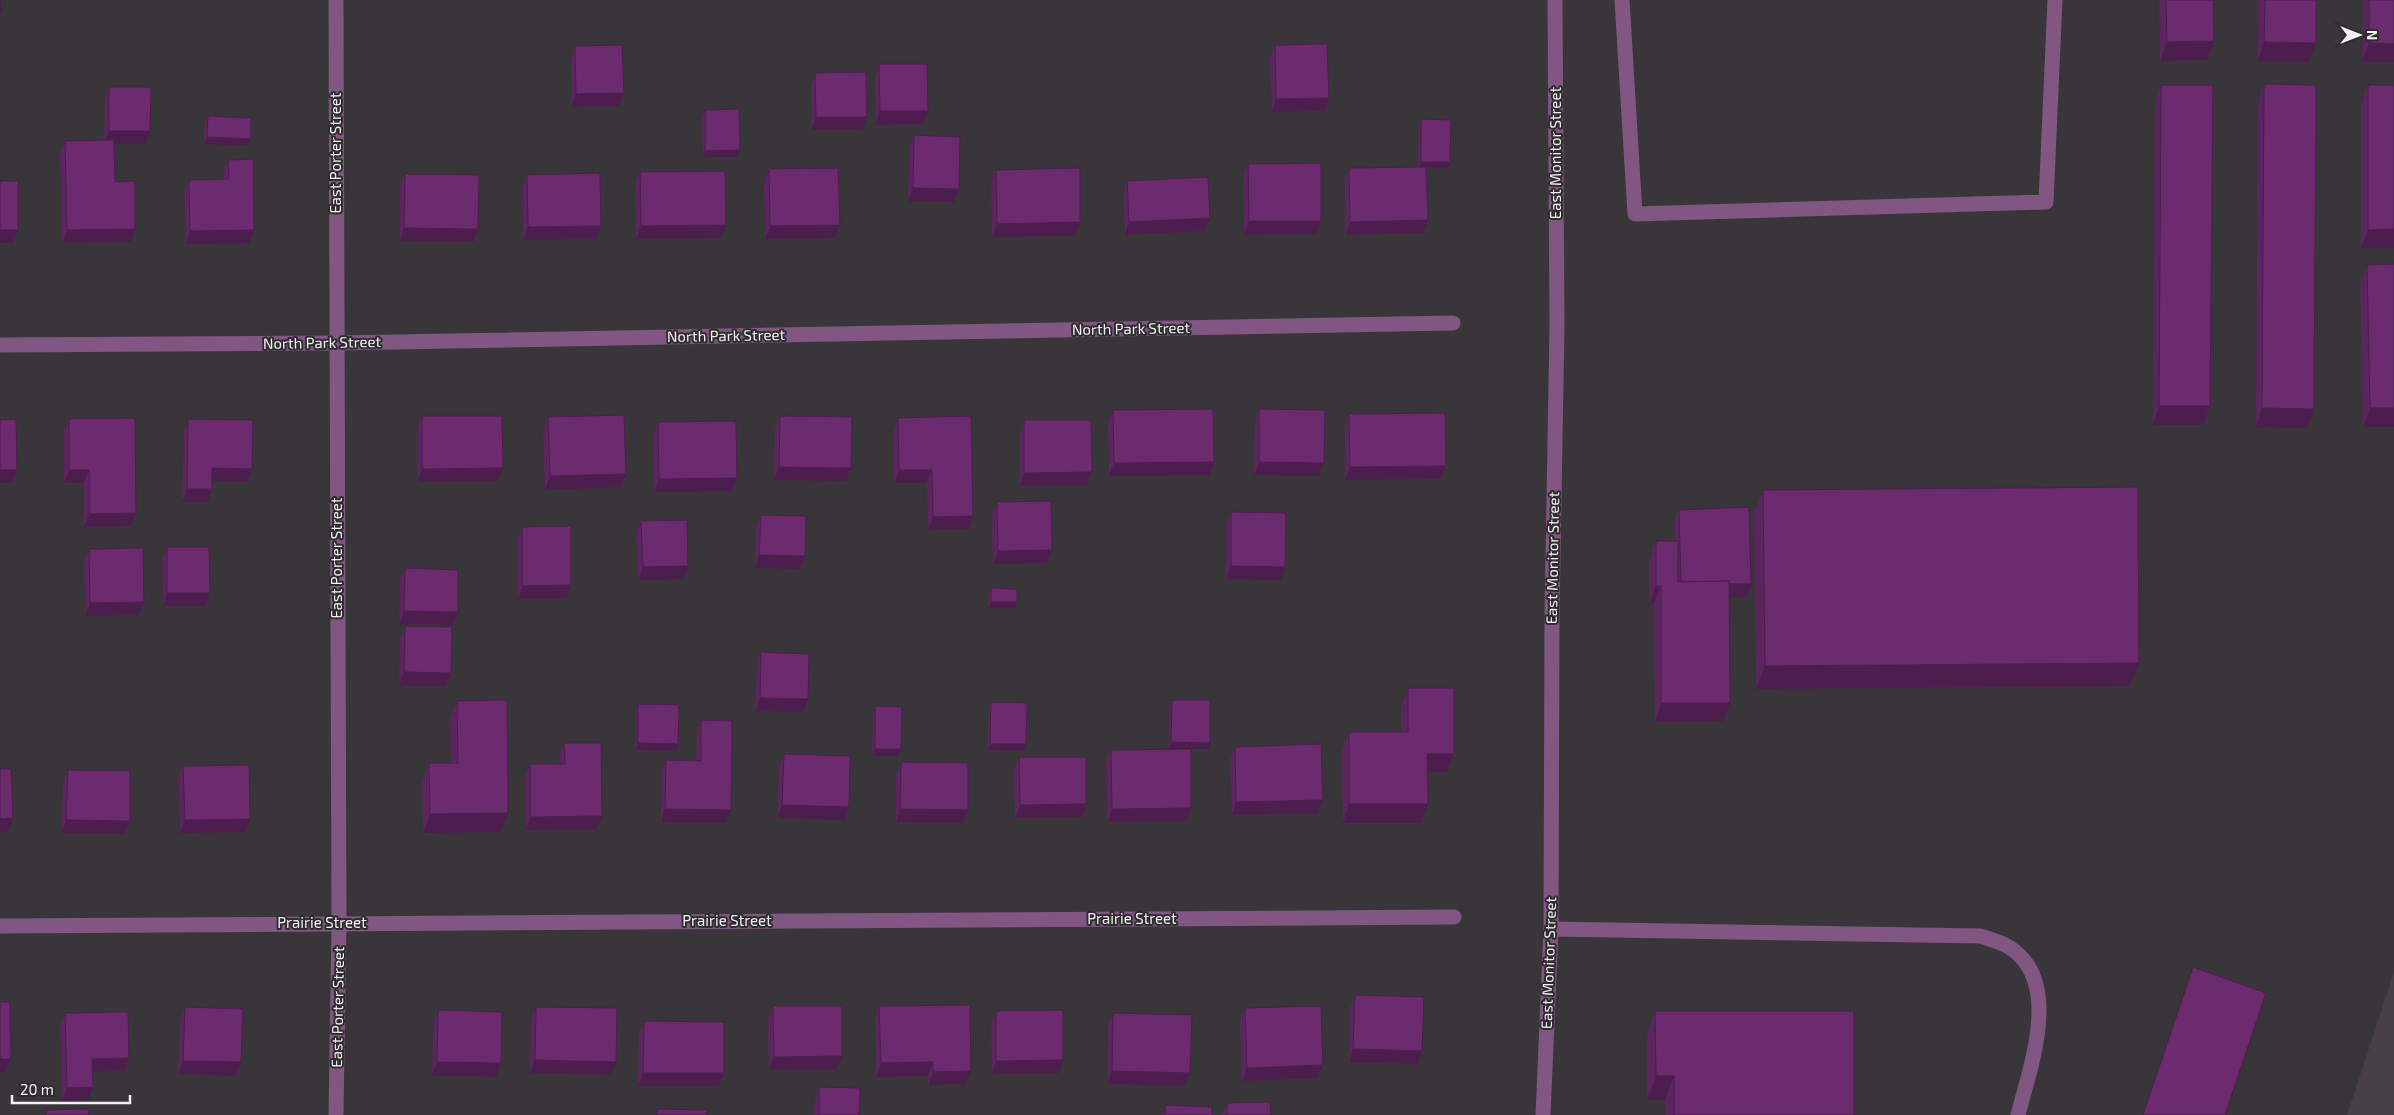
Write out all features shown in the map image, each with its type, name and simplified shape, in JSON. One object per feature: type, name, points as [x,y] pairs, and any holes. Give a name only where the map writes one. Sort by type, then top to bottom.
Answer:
[{"type":"street","name":"East Porter Street","points":[[336,0],[339,923],[336,1115]]},
{"type":"street","name":"East Monitor Street","points":[[1543,1115],[1551,929],[1552,615],[1557,325],[1555,0]]},
{"type":"street","points":[[1622,0],[1635,214],[2046,202],[2055,0]]},
{"type":"street","name":"North Park Street","points":[[0,345],[336,343],[1453,323]]},
{"type":"street","name":"Prairie Street","points":[[0,926],[1454,917]]},
{"type":"street","points":[[1551,929],[1980,936],[2009,947],[2027,964],[2038,990],[2039,1030],[2018,1115]]},
{"type":"shaded area","points":[[2394,972],[2394,1115],[2347,1115]]},
{"type":"building","points":[[2166,0],[2213,0],[2214,41],[2167,42]]},
{"type":"building","points":[[2265,0],[2316,0],[2316,43],[2264,42]]},
{"type":"building","points":[[2369,0],[2394,0],[2394,44],[2369,43]]},
{"type":"building","points":[[1327,44],[1329,98],[1276,99],[1275,45]]},
{"type":"building","points":[[622,45],[624,93],[576,94],[575,46]]},
{"type":"building","points":[[879,64],[927,64],[928,111],[880,111]]},
{"type":"building","points":[[866,72],[867,117],[816,117],[815,73]]},
{"type":"building","points":[[2264,84],[2316,85],[2314,409],[2262,408]]},
{"type":"building","points":[[2161,85],[2213,85],[2210,406],[2159,406]]},
{"type":"building","points":[[2368,85],[2394,85],[2394,229],[2368,230]]},
{"type":"building","points":[[109,87],[151,87],[150,131],[109,131]]},
{"type":"building","points":[[739,109],[740,150],[705,151],[705,110]]},
{"type":"building","points":[[208,116],[251,118],[251,139],[207,137]]},
{"type":"building","points":[[1421,119],[1451,120],[1450,162],[1421,162]]},
{"type":"building","points":[[914,135],[960,137],[959,189],[913,188]]},
{"type":"building","points":[[114,140],[115,182],[135,181],[135,229],[67,230],[65,141]]},
{"type":"building","points":[[253,159],[254,230],[190,231],[189,180],[229,179],[228,160]]},
{"type":"building","points":[[1321,163],[1321,221],[1249,221],[1248,164]]},
{"type":"building","points":[[1426,167],[1428,220],[1350,222],[1349,168]]},
{"type":"building","points":[[838,168],[840,225],[770,226],[769,169]]},
{"type":"building","points":[[1080,168],[1080,222],[997,224],[996,170]]},
{"type":"building","points":[[725,171],[726,225],[641,226],[640,172]]},
{"type":"building","points":[[600,173],[601,226],[528,227],[527,175]]},
{"type":"building","points":[[405,174],[479,175],[478,229],[404,228]]},
{"type":"building","points":[[1208,177],[1210,218],[1129,222],[1127,181]]},
{"type":"building","points":[[0,181],[18,181],[18,230],[0,230]]},
{"type":"building","points":[[2394,264],[2394,408],[2370,408],[2367,265]]},
{"type":"building","points":[[1213,409],[1214,462],[1114,463],[1113,410]]},
{"type":"building","points":[[1259,409],[1325,410],[1324,463],[1259,462]]},
{"type":"building","points":[[1445,413],[1446,466],[1350,467],[1349,414]]},
{"type":"building","points":[[624,415],[626,474],[550,476],[548,417]]},
{"type":"building","points":[[422,416],[502,416],[503,468],[422,469]]},
{"type":"building","points":[[780,416],[852,417],[851,468],[779,467]]},
{"type":"building","points":[[971,416],[973,516],[933,517],[932,470],[899,470],[898,418]]},
{"type":"building","points":[[135,418],[136,513],[89,514],[89,470],[69,470],[69,419]]},
{"type":"building","points":[[16,419],[17,470],[0,470],[0,420]]},
{"type":"building","points":[[188,419],[253,420],[252,469],[212,468],[212,489],[187,489]]},
{"type":"building","points":[[1024,420],[1091,420],[1092,472],[1024,473]]},
{"type":"building","points":[[736,421],[737,478],[659,479],[658,422]]},
{"type":"building","points":[[2138,487],[2139,663],[1765,666],[1763,490]]},
{"type":"building","points":[[1051,501],[1052,550],[998,551],[997,502]]},
{"type":"building","points":[[1749,507],[1751,584],[1729,584],[1729,581],[1681,582],[1679,510]]},
{"type":"building","points":[[1231,512],[1286,513],[1285,567],[1231,566]]},
{"type":"building","points":[[761,515],[806,516],[805,556],[759,555]]},
{"type":"building","points":[[687,520],[688,566],[643,567],[641,521]]},
{"type":"building","points":[[571,526],[571,585],[522,586],[522,527]]},
{"type":"building","points":[[1656,541],[1678,541],[1678,582],[1729,581],[1730,703],[1661,703],[1661,586],[1656,586]]},
{"type":"building","points":[[167,547],[209,547],[210,593],[167,593]]},
{"type":"building","points":[[143,548],[144,602],[90,603],[89,549]]},
{"type":"building","points":[[405,568],[458,570],[458,612],[404,611]]},
{"type":"building","points":[[991,588],[1017,589],[1017,602],[991,602]]},
{"type":"building","points":[[405,626],[452,627],[451,673],[404,672]]},
{"type":"building","points":[[761,652],[809,654],[808,699],[760,698]]},
{"type":"building","points":[[1408,688],[1454,688],[1454,754],[1427,754],[1428,804],[1349,804],[1349,732],[1408,732]]},
{"type":"building","points":[[507,700],[508,813],[430,814],[429,763],[458,763],[457,701]]},
{"type":"building","points":[[1172,700],[1210,700],[1210,743],[1171,742]]},
{"type":"building","points":[[991,702],[1027,703],[1026,744],[990,744]]},
{"type":"building","points":[[638,704],[679,705],[678,744],[638,743]]},
{"type":"building","points":[[875,706],[902,707],[901,749],[875,749]]},
{"type":"building","points":[[701,720],[732,721],[731,810],[665,809],[666,760],[701,761]]},
{"type":"building","points":[[564,743],[601,743],[602,816],[530,817],[530,764],[565,764]]},
{"type":"building","points":[[1321,744],[1323,800],[1236,802],[1235,747]]},
{"type":"building","points":[[1191,749],[1191,808],[1112,809],[1111,750]]},
{"type":"building","points":[[784,754],[850,756],[849,807],[782,805]]},
{"type":"building","points":[[1019,757],[1086,757],[1086,804],[1020,805]]},
{"type":"building","points":[[901,762],[968,763],[968,810],[900,809]]},
{"type":"building","points":[[249,765],[250,819],[185,820],[183,766]]},
{"type":"building","points":[[0,769],[11,769],[13,818],[0,819]]},
{"type":"building","points":[[68,770],[130,771],[130,821],[66,820]]},
{"type":"building","points":[[2193,967],[2266,993],[2225,1115],[2143,1115]]},
{"type":"building","points":[[1355,995],[1424,997],[1422,1051],[1353,1049]]},
{"type":"building","points":[[0,1002],[10,1002],[11,1059],[0,1059]]},
{"type":"building","points":[[970,1005],[971,1071],[933,1072],[933,1062],[881,1063],[879,1006]]},
{"type":"building","points":[[773,1006],[842,1006],[842,1056],[774,1057]]},
{"type":"building","points":[[1321,1006],[1323,1065],[1247,1068],[1245,1008]]},
{"type":"building","points":[[185,1007],[243,1009],[241,1062],[183,1061]]},
{"type":"building","points":[[536,1007],[617,1008],[616,1062],[535,1060]]},
{"type":"building","points":[[438,1010],[502,1012],[501,1063],[437,1062]]},
{"type":"building","points":[[1063,1010],[1063,1060],[996,1061],[996,1011]]},
{"type":"building","points":[[1655,1011],[1854,1011],[1854,1115],[1674,1115],[1674,1076],[1656,1076]]},
{"type":"building","points":[[128,1012],[129,1058],[92,1059],[93,1087],[67,1088],[65,1013]]},
{"type":"building","points":[[1113,1013],[1192,1015],[1190,1073],[1112,1071]]},
{"type":"building","points":[[644,1021],[724,1022],[724,1073],[643,1073]]},
{"type":"building","points":[[819,1087],[860,1088],[859,1115],[819,1115]]},
{"type":"building","points":[[1270,1102],[1271,1115],[1227,1115],[1227,1103]]},
{"type":"building","points":[[1165,1105],[1212,1107],[1212,1115],[1165,1115]]},
{"type":"building","points":[[88,1109],[89,1115],[46,1115],[46,1110]]},
{"type":"building","points":[[657,1109],[707,1110],[707,1115],[657,1115]]}]
